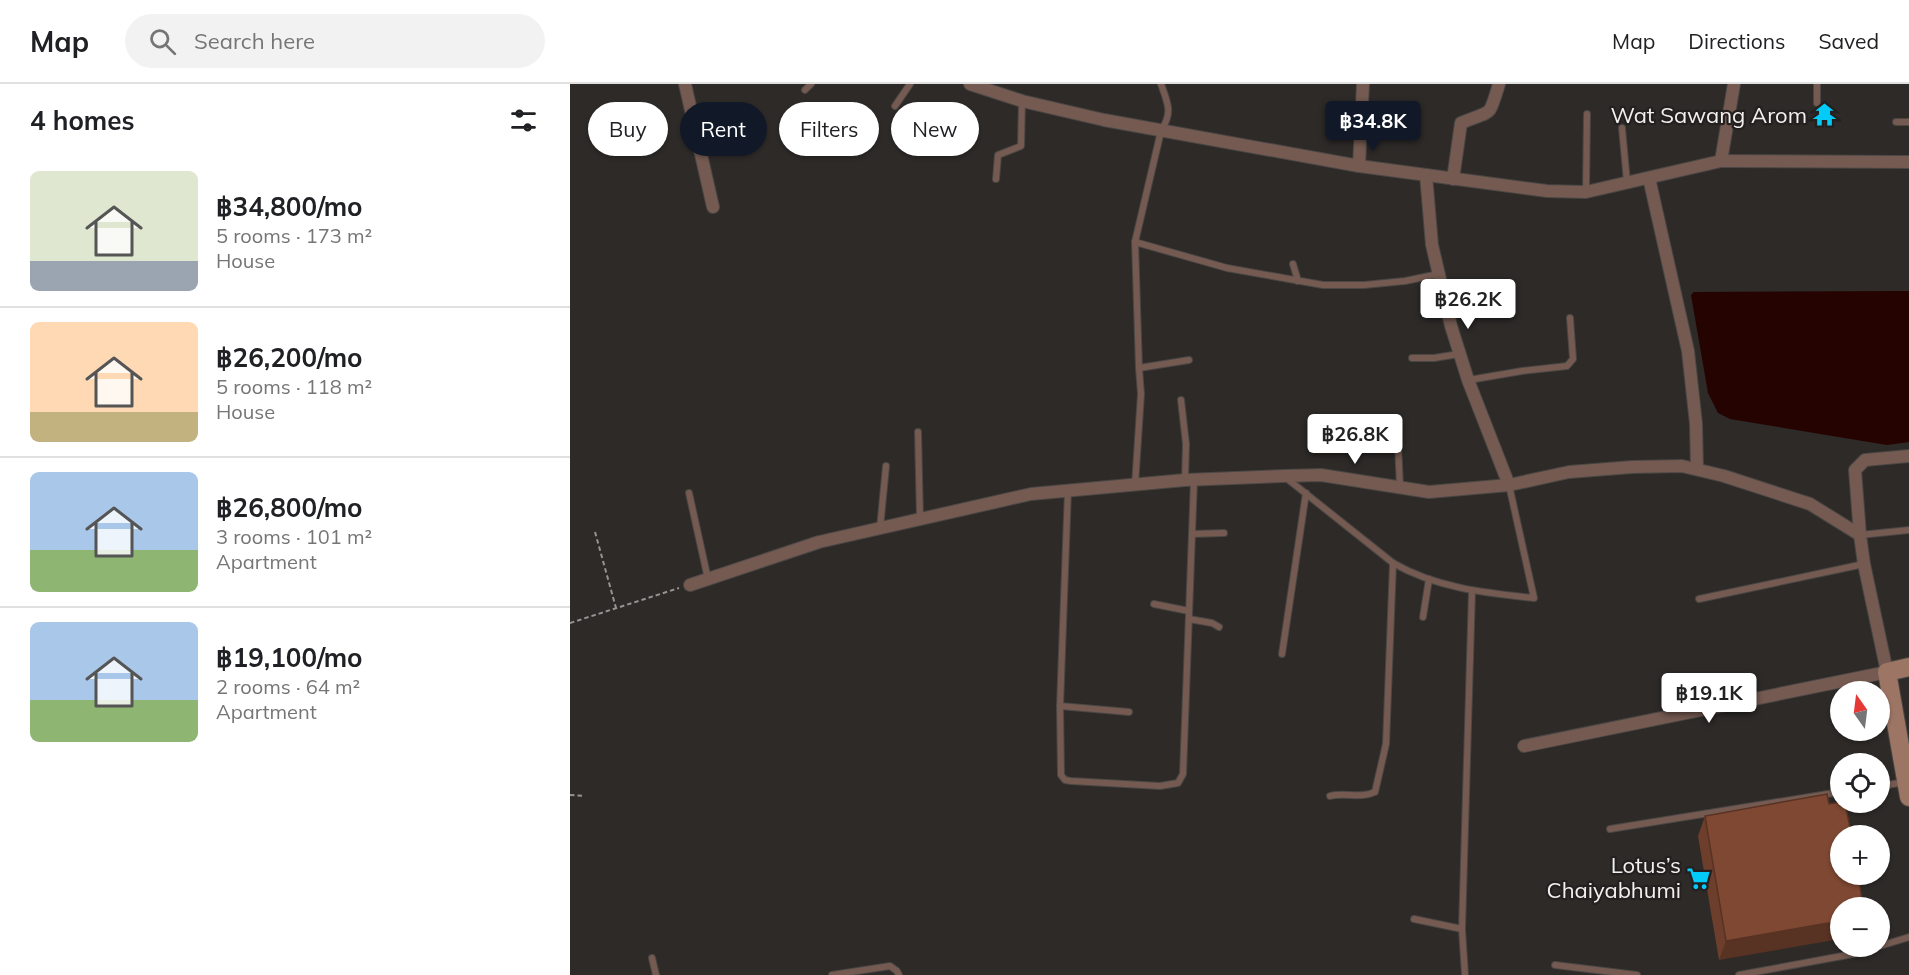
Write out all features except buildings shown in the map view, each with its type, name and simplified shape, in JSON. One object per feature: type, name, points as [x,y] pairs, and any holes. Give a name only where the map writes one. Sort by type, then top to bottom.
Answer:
[{"type":"street","points":[[685,84],[713,207]]},
{"type":"street","points":[[970,84],[1022,101],[1161,131],[1359,166],[1546,191],[1586,192],[1721,160],[1909,162]]},
{"type":"street","points":[[1359,166],[1363,84]]},
{"type":"street","points":[[1453,179],[1461,123],[1487,114],[1491,110],[1499,84]]},
{"type":"street","points":[[1721,160],[1734,84]]},
{"type":"street","points":[[1426,175],[1432,245],[1460,353],[1468,380],[1509,485]]},
{"type":"street","points":[[1649,178],[1688,351],[1696,424],[1697,469]]},
{"type":"street","points":[[1908,790],[1887,672],[1864,564],[1855,470],[1865,460],[1909,456]]},
{"type":"street","points":[[690,585],[819,542],[994,501],[1068,489],[1283,476],[1321,476],[1430,492],[1509,485],[1569,472],[1672,466],[1697,469],[1810,504],[1860,535]]},
{"type":"street","points":[[1524,746],[1909,667]]},
{"type":"lane","points":[[806,90],[811,84]]},
{"type":"lane","points":[[898,102],[910,84]]},
{"type":"lane","points":[[1135,486],[1141,394],[1135,242],[1161,131],[1168,119],[1168,104],[1161,84]]},
{"type":"lane","points":[[1817,84],[1817,103]]},
{"type":"lane","points":[[996,179],[998,154],[1020,146],[1022,101]]},
{"type":"lane","points":[[1586,192],[1587,114]]},
{"type":"lane","points":[[1896,122],[1909,122]]},
{"type":"lane","points":[[1622,128],[1627,183]]},
{"type":"lane","points":[[1135,242],[1227,268],[1323,285],[1364,285],[1405,281],[1439,274]]},
{"type":"lane","points":[[1293,264],[1298,281]]},
{"type":"lane","points":[[1468,380],[1567,366],[1573,359],[1570,318]]},
{"type":"lane","points":[[1412,358],[1434,358],[1460,353]]},
{"type":"lane","points":[[1139,368],[1189,360]]},
{"type":"lane","points":[[1068,489],[1059,769],[1065,780],[1160,786],[1178,783],[1183,774],[1192,534],[1190,480],[1181,400]]},
{"type":"lane","points":[[918,432],[920,519]]},
{"type":"lane","points":[[1398,444],[1400,487]]},
{"type":"lane","points":[[880,528],[886,466]]},
{"type":"lane","points":[[1283,476],[1393,563],[1430,579],[1472,591],[1534,598],[1509,485]]},
{"type":"lane","points":[[689,493],[708,579]]},
{"type":"lane","points":[[1282,654],[1306,493]]},
{"type":"lane","points":[[1860,535],[1909,530]]},
{"type":"lane","points":[[1192,534],[1224,533]]},
{"type":"lane","points":[[1330,796],[1341,793],[1366,796],[1375,792],[1386,744],[1393,563]]},
{"type":"lane","points":[[1699,599],[1864,564]]},
{"type":"lane","points":[[1423,617],[1430,579]]},
{"type":"lane","points":[[1465,975],[1462,928],[1472,591]]},
{"type":"lane","points":[[1154,604],[1189,611]]},
{"type":"lane","points":[[1188,619],[1212,623],[1219,627]]},
{"type":"lane","points":[[1060,706],[1129,712]]},
{"type":"lane","points":[[1890,787],[1908,790]]},
{"type":"lane","points":[[1610,829],[1830,794]]},
{"type":"lane","points":[[1414,919],[1462,928]]},
{"type":"lane","points":[[1890,943],[1909,937]]},
{"type":"lane","points":[[1739,975],[1837,957]]},
{"type":"lane","points":[[652,958],[656,975]]},
{"type":"lane","points":[[1555,965],[1637,975]]},
{"type":"lane","points":[[832,975],[890,966],[897,970],[899,975]]},
{"type":"path","points":[[595,532],[616,608]]},
{"type":"path","points":[[570,623],[690,585]]},
{"type":"path","points":[[570,795],[584,796]]},
{"type":"shaded area","points":[[1909,291],[1909,442],[1887,445],[1730,419],[1718,413],[1708,393],[1691,295],[1694,292]]},
{"type":"place","name":"Wat Sawang Arom","points":[[1825,115]]},
{"type":"place","name":"Lotus’s Chaiyabhumi","points":[[1699,878]]}]
